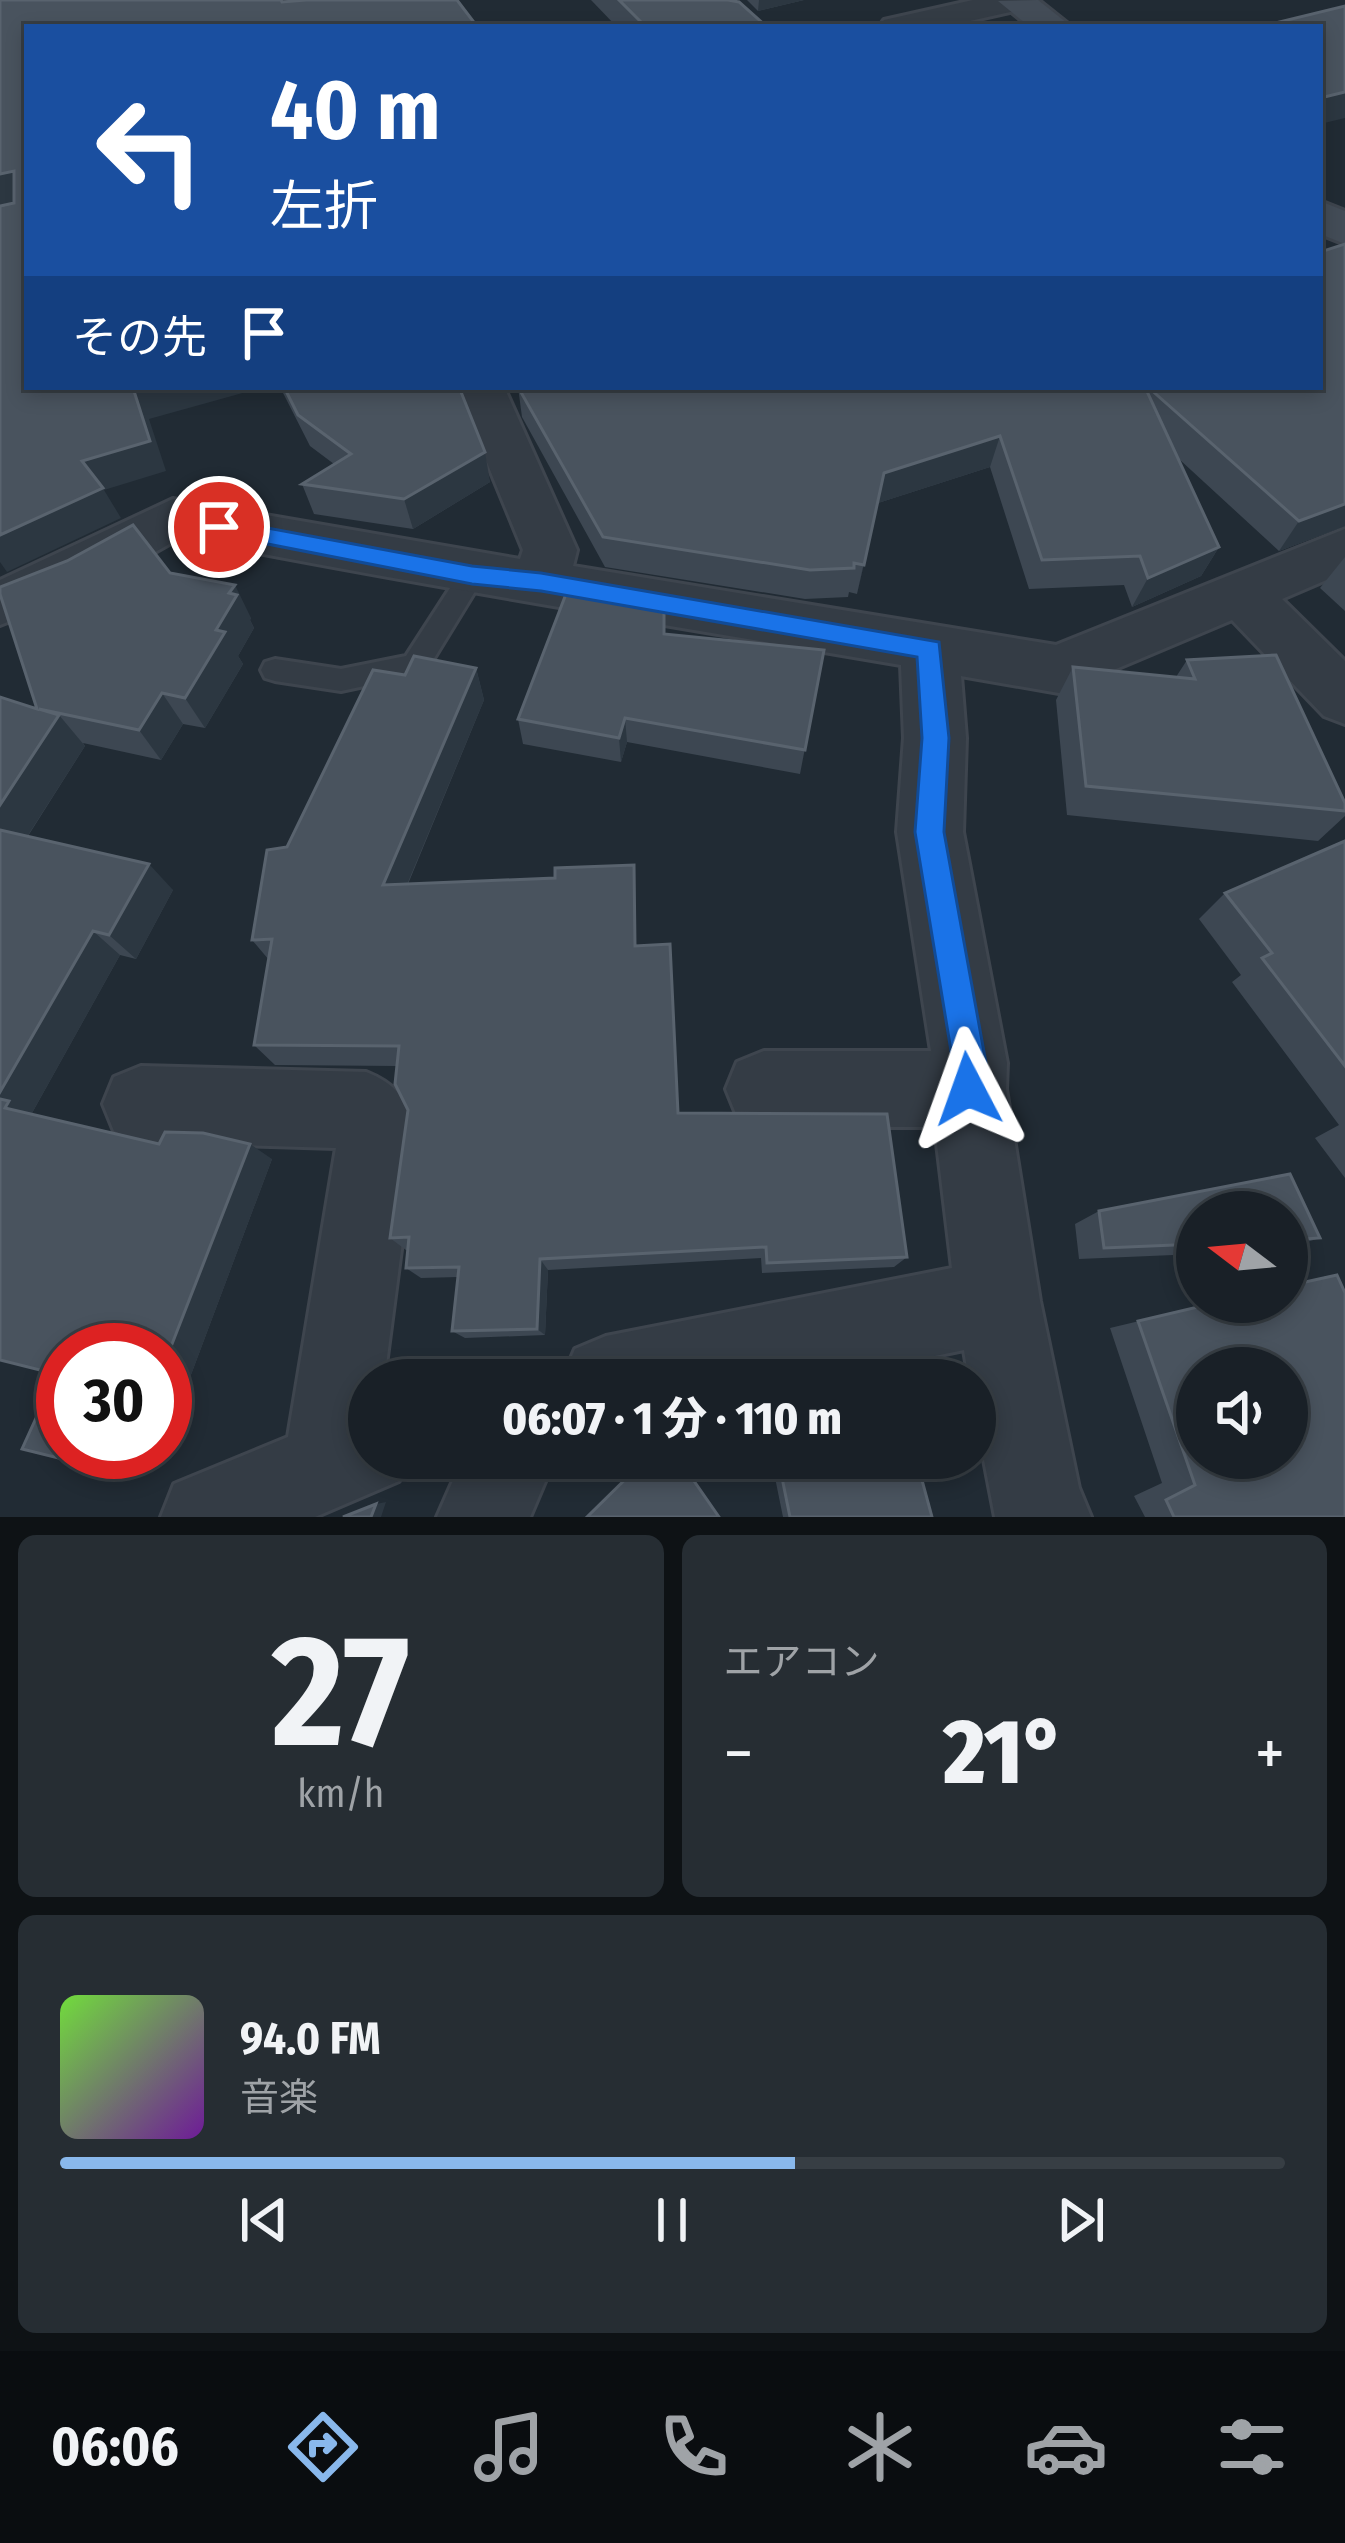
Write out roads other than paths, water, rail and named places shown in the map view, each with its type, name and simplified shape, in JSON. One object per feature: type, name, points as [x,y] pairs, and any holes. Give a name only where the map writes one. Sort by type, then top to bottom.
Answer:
[{"type":"street","points":[[910,24],[1018,0],[1050,24]]},
{"type":"street","points":[[500,395],[550,550],[541,582]]},
{"type":"street","points":[[0,603],[68,575],[173,518],[472,575],[541,582],[1059,669],[1345,549]]},
{"type":"street","points":[[1240,592],[1345,699]]},
{"type":"street","points":[[930,649],[935,738],[930,832],[970,1063],[968,1089],[998,1300],[1037,1506],[1045,1517]]},
{"type":"street","points":[[764,1089],[968,1089]]},
{"type":"street","points":[[141,1104],[366,1110],[378,1127],[346,1322],[348,1389]]},
{"type":"street","points":[[709,1359],[998,1300]]},
{"type":"street","points":[[207,1517],[348,1457]]},
{"type":"street","points":[[483,1517],[500,1479]]},
{"type":"lane","points":[[275,670],[341,680],[415,665],[472,575]]}]
